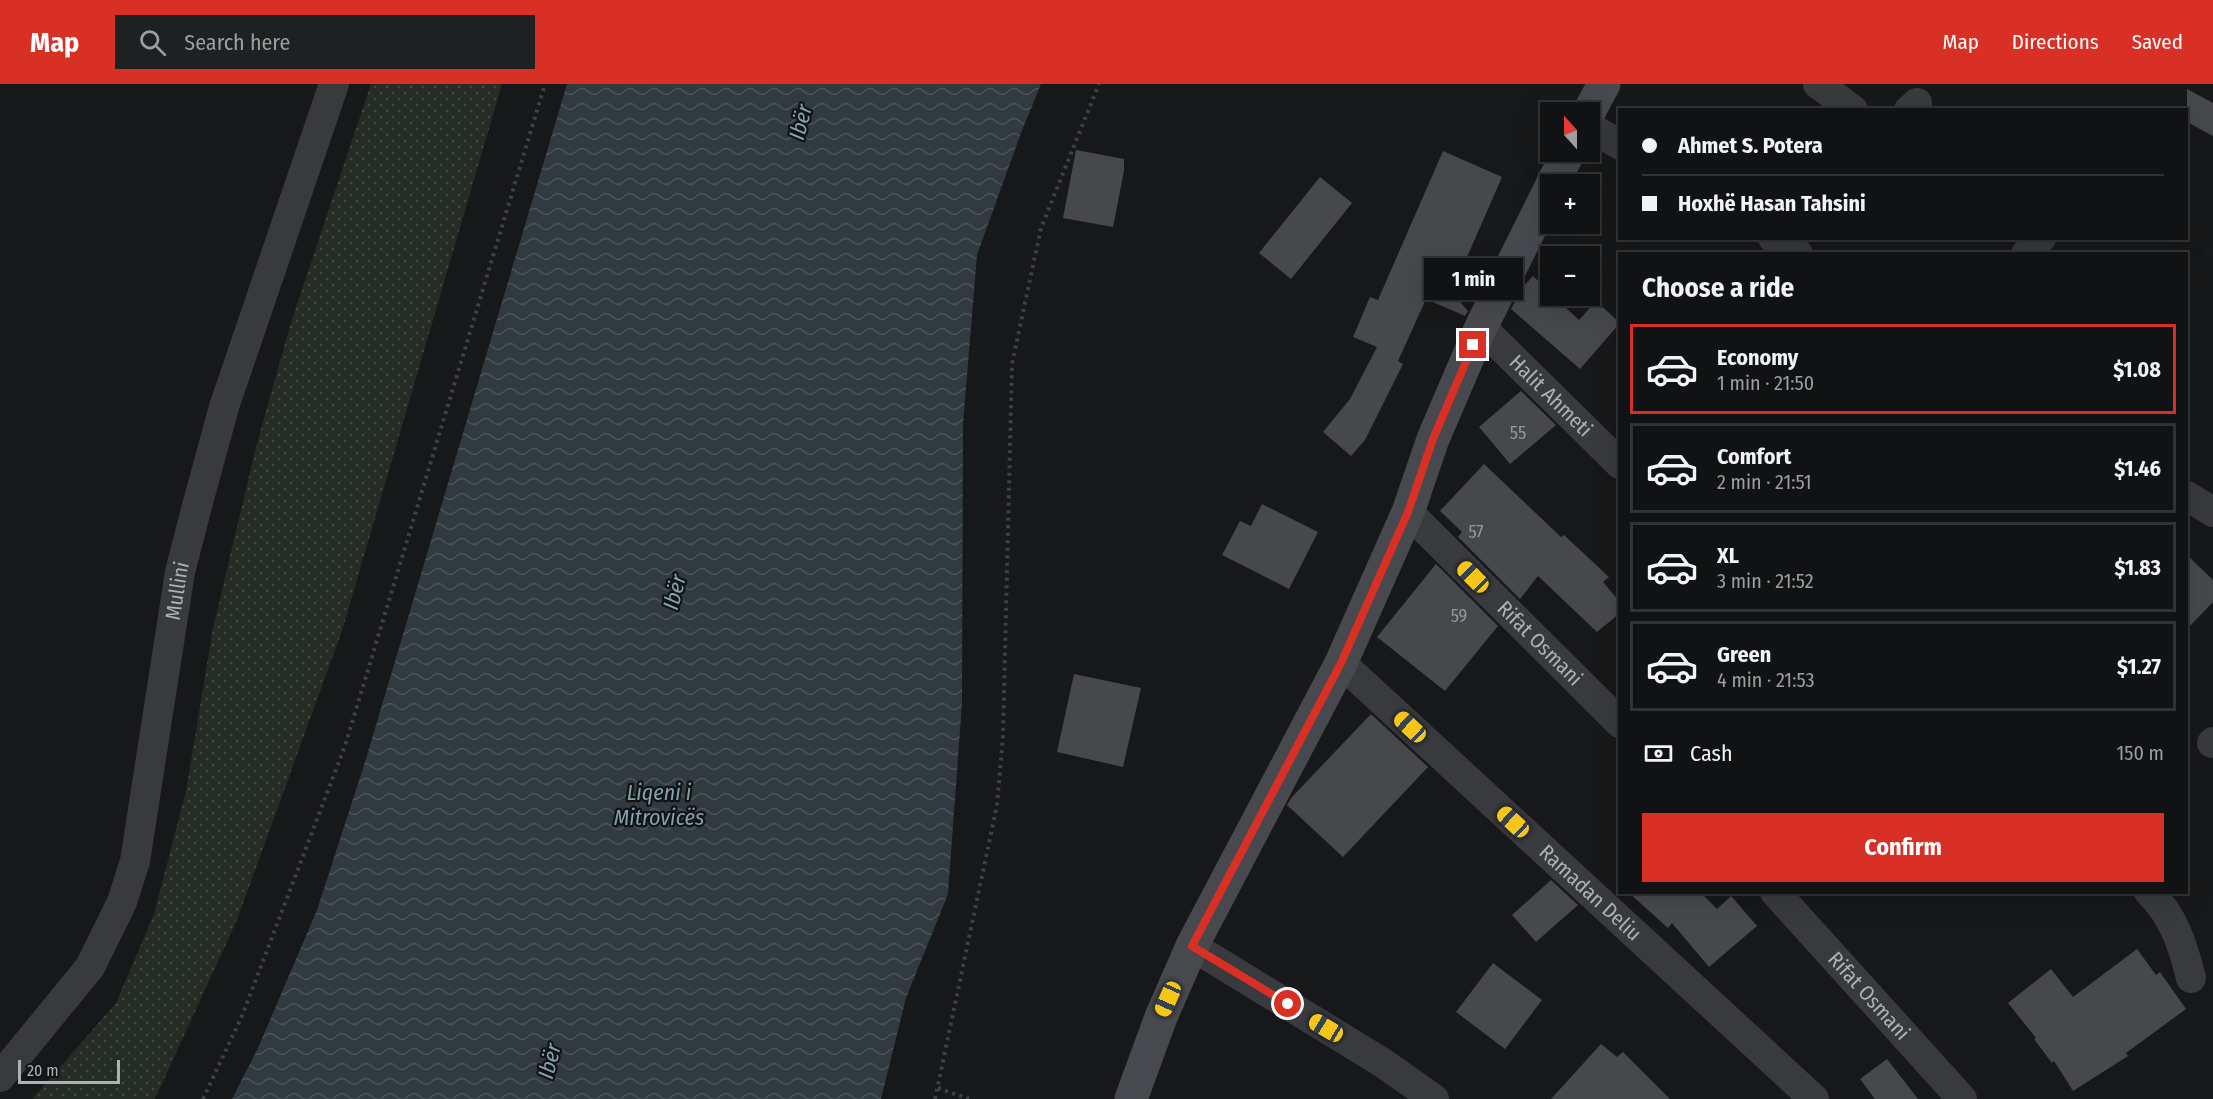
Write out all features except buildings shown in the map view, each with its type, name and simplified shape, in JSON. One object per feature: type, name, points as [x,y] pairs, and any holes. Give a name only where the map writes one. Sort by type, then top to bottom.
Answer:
[{"type":"street","name":"Mullini","points":[[0,1077],[90,967],[122,902],[135,861],[180,572],[197,506],[224,407],[334,84]]},
{"type":"street","points":[[1594,102],[1604,84]]},
{"type":"street","points":[[1818,84],[1850,108]]},
{"type":"street","points":[[1600,133],[1618,144]]},
{"type":"street","points":[[1131,1099],[1161,1017],[1192,946],[1341,663],[1408,512],[1433,439],[1481,327],[1540,210]]},
{"type":"street","points":[[1776,240],[1795,252]]},
{"type":"street","points":[[2028,252],[2039,240]]},
{"type":"street","name":"Halit Ahmeti","points":[[1481,327],[1618,462]]},
{"type":"street","points":[[2188,497],[2213,512]]},
{"type":"street","name":"Rifat Osmani","points":[[1408,512],[1618,721]]},
{"type":"street","name":"Ramadan Deliu","points":[[1341,663],[1814,1099]]},
{"type":"street","name":"Rifat Osmani","points":[[1777,894],[1962,1099]]},
{"type":"street","points":[[2150,894],[2172,921],[2184,949],[2191,978]]},
{"type":"street","points":[[1192,946],[1383,1063],[1434,1099]]},
{"type":"path","points":[[203,1099],[242,1016],[345,746],[545,84]]},
{"type":"path","points":[[935,1099],[998,805],[1003,736],[1012,364],[1041,228],[1100,84]]},
{"type":"path","points":[[938,1088],[969,1099]]},
{"type":"shaded area","points":[[371,84],[502,84],[342,631],[237,920],[155,1099],[32,1099],[116,1003],[154,914],[186,791],[213,628],[256,447],[291,322]]},
{"type":"water","name":"Liqeni i Mitrovicës","points":[[567,84],[1041,84],[977,255],[963,424],[962,703],[948,894],[906,998],[881,1099],[232,1099],[258,1048],[317,910],[365,762]]},
{"type":"route","points":[[1288,1004],[1192,946],[1341,663],[1408,512],[1433,439],[1473,345]]},
{"type":"water label","name":"Ibër","points":[[800,122]]},
{"type":"water label","name":"Ibër","points":[[674,592]]},
{"type":"water label","name":"Ibër","points":[[549,1061]]}]
